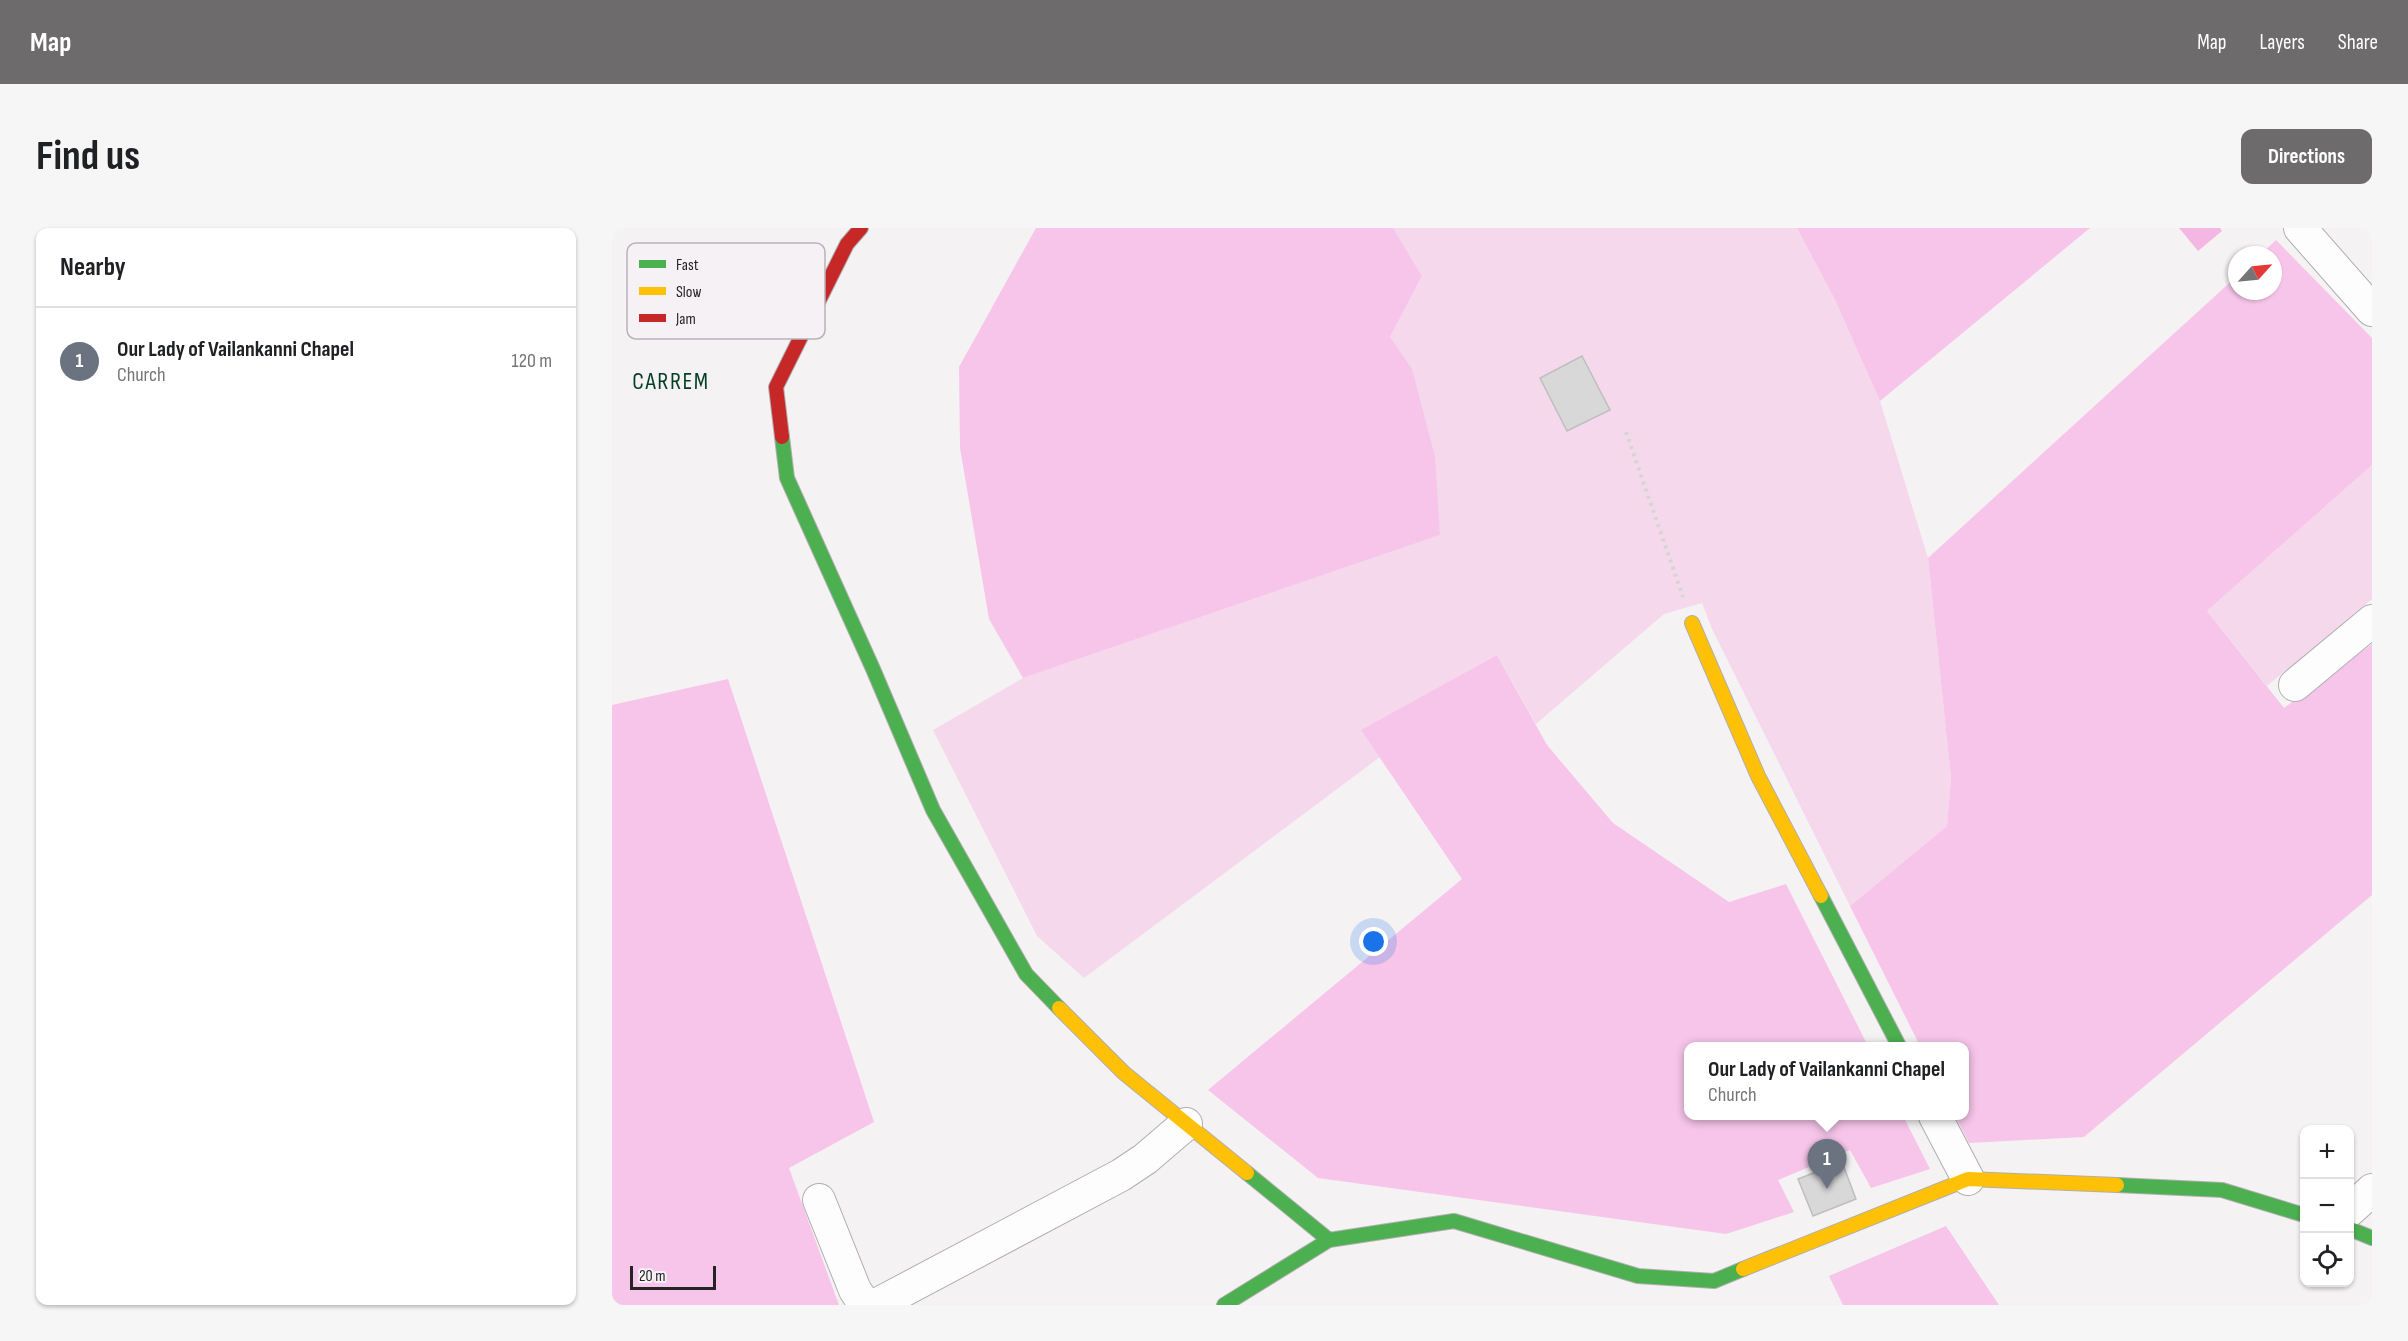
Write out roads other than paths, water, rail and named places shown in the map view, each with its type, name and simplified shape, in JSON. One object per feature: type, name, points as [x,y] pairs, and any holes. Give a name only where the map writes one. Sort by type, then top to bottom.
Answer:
[{"type":"street","points":[[825,288],[847,244],[861,228]]},
{"type":"street","points":[[2300,228],[2372,310]]},
{"type":"street","points":[[800,339],[776,387],[787,478],[873,669],[933,810],[1026,974],[1124,1073],[1329,1240]]},
{"type":"street","points":[[2295,685],[2372,621]]},
{"type":"street","points":[[1692,623],[1758,776],[1896,1042]]},
{"type":"street","points":[[1937,1120],[1968,1179]]},
{"type":"street","points":[[876,1305],[1121,1174],[1145,1159],[1186,1124]]},
{"type":"street","points":[[1224,1305],[1329,1240],[1454,1221],[1638,1276],[1714,1281],[1968,1179],[2222,1190],[2300,1214]]},
{"type":"street","points":[[2354,1206],[2372,1190]]},
{"type":"street","points":[[819,1200],[855,1290],[869,1305]]},
{"type":"street","points":[[2354,1231],[2372,1238]]},
{"type":"place","name":"Our Lady of Vailankanni Chapel","points":[[1827,1189]]},
{"type":"district","name":"CARREM","points":[[671,381]]}]
